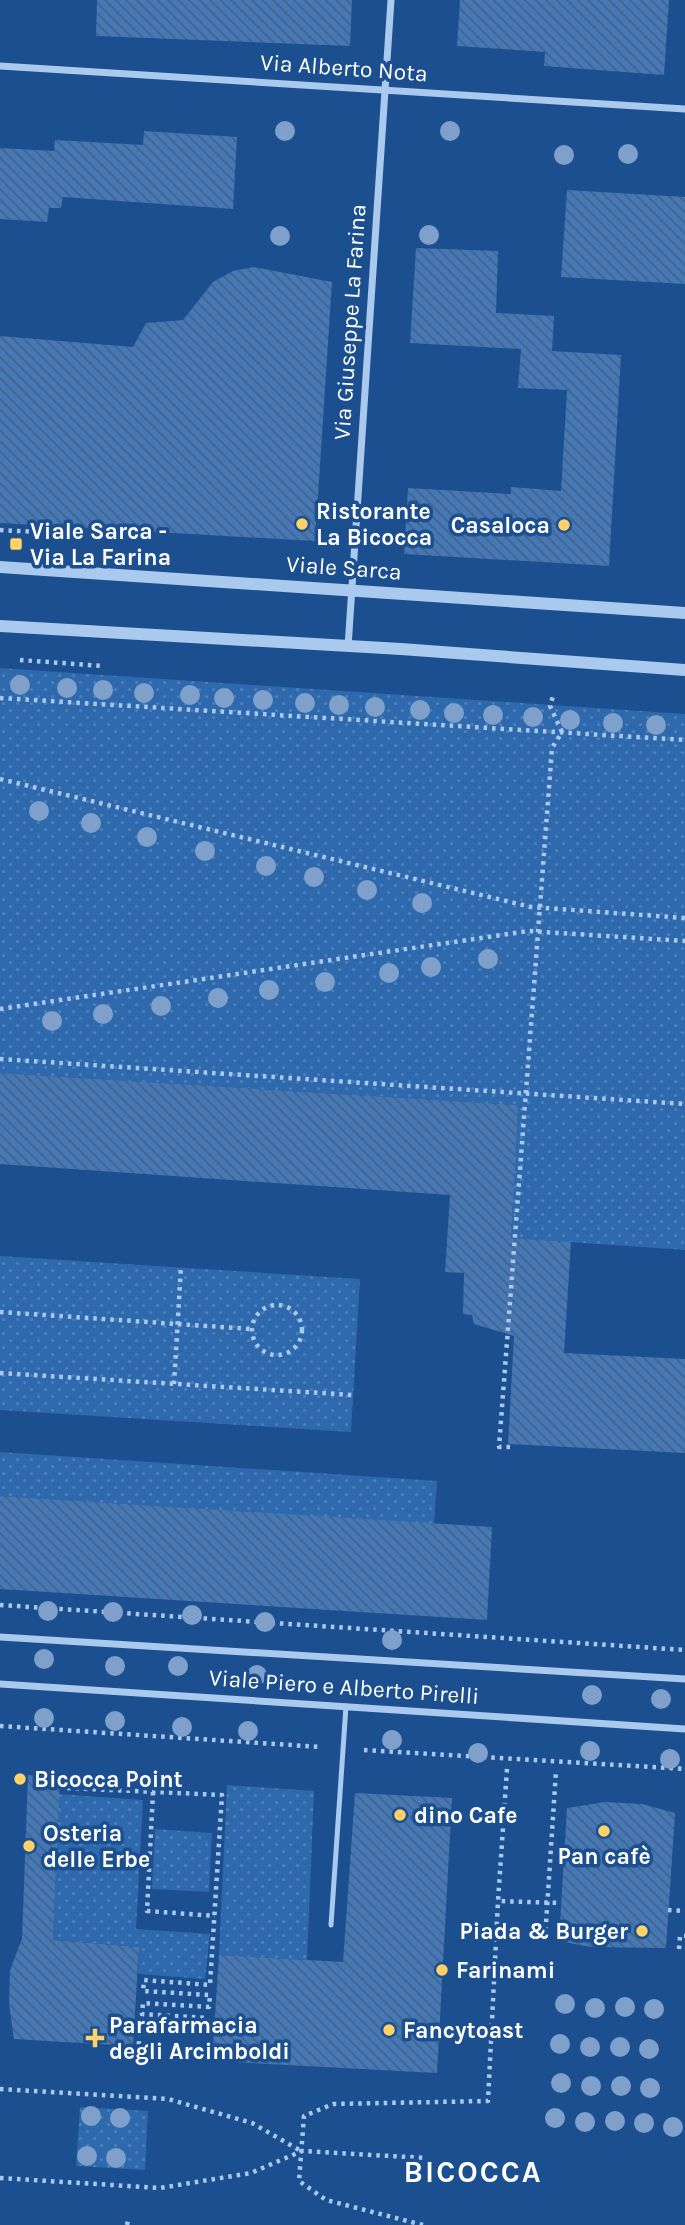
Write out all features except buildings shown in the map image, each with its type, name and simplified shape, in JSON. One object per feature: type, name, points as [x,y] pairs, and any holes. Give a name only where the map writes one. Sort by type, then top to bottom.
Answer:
[{"type":"street","name":"Via Giuseppe La Farina","points":[[348,647],[391,0]]},
{"type":"street","name":"Via Alberto Nota","points":[[0,66],[685,109]]},
{"type":"street","name":"Viale Sarca","points":[[0,567],[685,613]]},
{"type":"street","points":[[0,626],[685,670]]},
{"type":"street","name":"Viale Piero e Alberto Pirelli","points":[[0,1637],[685,1679]]},
{"type":"street","name":"Viale Piero e Alberto Pirelli","points":[[0,1684],[685,1728]]},
{"type":"lane","points":[[331,1925],[346,1706]]},
{"type":"path","points":[[0,530],[38,532]]},
{"type":"path","points":[[20,660],[102,666]]},
{"type":"path","points":[[553,696],[550,706],[562,732]]},
{"type":"path","points":[[0,698],[685,740]]},
{"type":"path","points":[[510,1447],[499,1447],[528,1094],[537,931],[539,908],[543,898],[552,748],[562,732]]},
{"type":"path","points":[[0,779],[539,908],[685,918]]},
{"type":"path","points":[[0,1009],[537,931],[685,941]]},
{"type":"path","points":[[0,1059],[685,1104]]},
{"type":"path","points":[[174,1384],[181,1268]]},
{"type":"path","points":[[279,1304],[294,1311],[302,1329],[301,1339],[293,1350],[276,1356],[260,1349],[251,1329],[261,1310],[279,1304]]},
{"type":"path","points":[[0,1312],[251,1329]]},
{"type":"path","points":[[0,1373],[353,1395]]},
{"type":"path","points":[[0,1605],[685,1650]]},
{"type":"path","points":[[0,1726],[13,1727]]},
{"type":"path","points":[[422,2225],[326,2200],[299,2181],[304,2116],[333,2104],[488,2101],[507,1769]]},
{"type":"path","points":[[545,1939],[556,1771]]},
{"type":"path","points":[[67,1788],[222,1796],[210,1985],[144,1980],[143,1991],[210,1995],[209,2007],[143,2003],[142,2014],[208,2018],[207,2031],[140,2027],[138,2056]]},
{"type":"path","points":[[153,1792],[147,1911],[215,1916]]},
{"type":"path","points":[[498,1901],[561,1903]]},
{"type":"path","points":[[668,1910],[685,1911]]},
{"type":"path","points":[[679,1949],[680,1936],[685,1936]]},
{"type":"path","points":[[0,2089],[168,2099],[252,2123],[302,2151],[426,2158]]},
{"type":"path","points":[[0,2178],[160,2188],[251,2173],[302,2151]]},
{"type":"shaded area","points":[[0,668],[685,714],[685,1250],[511,1238],[517,1105],[0,1073]]},
{"type":"shaded area","points":[[0,1256],[360,1279],[351,1432],[0,1410]]},
{"type":"shaded area","points":[[0,1452],[437,1481],[434,1524],[0,1496]]},
{"type":"shaded area","points":[[227,1785],[314,1791],[307,1960],[219,1955]]},
{"type":"shaded area","points":[[59,1794],[143,1800],[136,1929],[210,1934],[205,1979],[138,1974],[139,1947],[53,1940]]},
{"type":"shaded area","points":[[155,1829],[212,1833],[209,1892],[152,1889]]},
{"type":"shaded area","points":[[80,2107],[148,2111],[145,2170],[76,2166]]},
{"type":"place","name":"Ristorante La Bicocca","points":[[302,524]]},
{"type":"place","name":"Casaloca","points":[[564,525]]},
{"type":"place","name":"Viale Sarca - Via La Farina","points":[[16,544]]},
{"type":"place","name":"Bicocca Point","points":[[20,1779]]},
{"type":"place","name":"dino Cafe","points":[[400,1815]]},
{"type":"place","name":"Pan cafè","points":[[604,1831]]},
{"type":"place","name":"Osteria delle Erbe","points":[[29,1846]]},
{"type":"place","name":"Piada & Burger","points":[[642,1931]]},
{"type":"place","name":"Farinami","points":[[442,1970]]},
{"type":"place","name":"Fancytoast","points":[[389,2030]]},
{"type":"place","name":"Parafarmacia degli Arcimboldi","points":[[95,2038]]},
{"type":"district","name":"BICOCCA","points":[[473,2172]]}]
